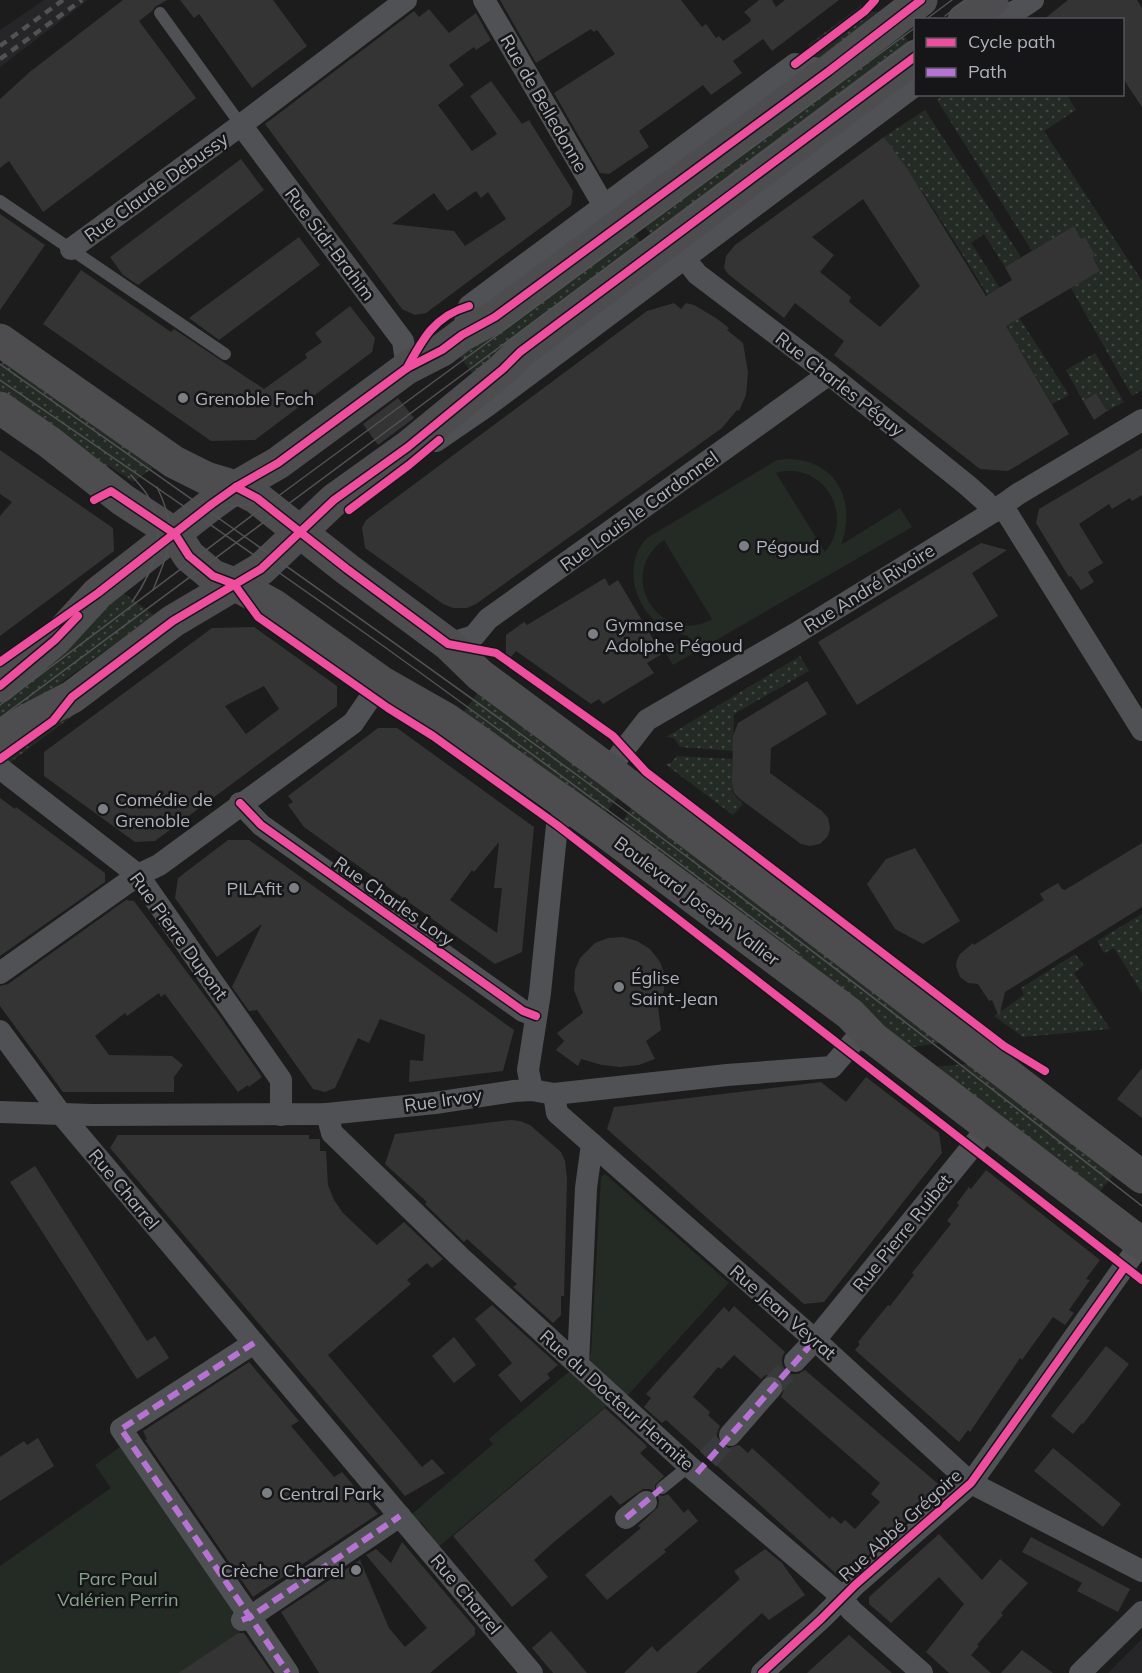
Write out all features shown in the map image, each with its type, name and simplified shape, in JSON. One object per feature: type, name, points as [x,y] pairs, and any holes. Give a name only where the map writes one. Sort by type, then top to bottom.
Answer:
[{"type":"main road","points":[[7,674],[55,640],[98,593],[212,504],[278,463],[407,368],[442,350],[462,335],[504,311],[922,5]]},
{"type":"main road","points":[[0,737],[72,697],[173,621],[261,569],[285,549],[299,531],[334,500],[408,447],[503,369],[520,352],[914,57]]},
{"type":"main road","points":[[0,340],[174,462],[206,478],[236,487],[257,498],[448,644],[480,675],[1142,1177]]},
{"type":"main road","points":[[0,408],[50,442],[123,500],[175,534]]},
{"type":"main road","name":"Boulevard Joseph Vallier","points":[[175,534],[189,556],[213,576],[273,604],[381,682],[446,719],[569,806],[850,1014],[873,1038],[1142,1243]]},
{"type":"street","points":[[242,125],[406,0]]},
{"type":"street","name":"Rue de Belledonne","points":[[484,0],[604,206]]},
{"type":"street","points":[[978,10],[997,16],[1018,11],[1033,0]]},
{"type":"street","points":[[462,335],[469,306],[795,64],[829,71]]},
{"type":"street","points":[[865,95],[907,91]]},
{"type":"street","points":[[408,447],[439,440],[907,91]]},
{"type":"street","name":"Rue Claude Debussy","points":[[71,249],[242,125]]},
{"type":"street","name":"Rue Sidi-Brahim","points":[[242,125],[403,341],[407,368]]},
{"type":"street","name":"Rue Charles Péguy","points":[[685,258],[697,274],[829,374],[997,509],[1142,730]]},
{"type":"street","name":"Rue Louis le Cardonnel","points":[[448,644],[474,636],[488,619],[829,374]]},
{"type":"street","name":"Rue André Rivoire","points":[[608,770],[647,720],[795,634],[1018,494],[1142,420]]},
{"type":"street","points":[[0,973],[138,875],[159,865],[240,803],[352,723],[381,682]]},
{"type":"street","name":"Rue Pierre Dupont","points":[[0,768],[138,875],[281,1080],[281,1114]]},
{"type":"street","name":"Rue Charles Lory","points":[[240,803],[261,825],[523,1011],[536,1016]]},
{"type":"street","name":"Rue Jean Veyrat","points":[[569,806],[557,825],[541,985],[528,1070],[556,1113],[815,1340],[971,1483],[1142,1571]]},
{"type":"street","name":"Rue Charrel","points":[[0,1031],[61,1114],[532,1673]]},
{"type":"street","name":"Rue Irvoy","points":[[0,1112],[327,1114],[514,1091],[543,1092],[832,1066],[855,1040],[873,1038]]},
{"type":"street","name":"Rue du Docteur Hermite","points":[[327,1114],[332,1133],[459,1256],[578,1364],[698,1466],[922,1673]]},
{"type":"street","name":"Rue Pierre Ruibet","points":[[795,1361],[815,1340],[989,1126]]},
{"type":"street","points":[[578,1364],[586,1188],[592,1144]]},
{"type":"street","name":"Rue Abbé Grégoire","points":[[762,1673],[971,1483],[1142,1243]]},
{"type":"street","points":[[254,1343],[121,1429],[246,1618],[288,1673]]},
{"type":"street","points":[[730,1435],[771,1388]]},
{"type":"street","points":[[626,1518],[654,1495]]},
{"type":"street","points":[[246,1618],[399,1516]]},
{"type":"street","points":[[1080,1673],[1142,1612]]},
{"type":"lane","name":"Rue Sidi-Brahim","points":[[160,13],[242,125]]},
{"type":"lane","name":"Rue Claude Debussy","points":[[0,201],[225,354]]},
{"type":"lane","points":[[654,1495],[698,1466]]},
{"type":"shaded area","points":[[44,0],[88,0],[0,67],[0,30]]},
{"type":"shaded area","points":[[1142,1639],[1142,1673],[1108,1673]]},
{"type":"green space","points":[[862,5],[865,9],[811,48],[808,45]]},
{"type":"green space","points":[[867,12],[886,12],[819,62],[813,53]]},
{"type":"green space","points":[[901,31],[912,47],[654,239],[642,223]]},
{"type":"green space","points":[[942,96],[1068,96],[1076,110],[1044,131],[1142,281],[1142,390],[1132,396],[1071,288],[1100,271],[1093,258],[1095,255],[1085,237],[1081,239],[1074,226],[1032,251],[937,100]]},
{"type":"green space","points":[[925,110],[1021,257],[1005,267],[984,234],[971,243],[1069,395],[1052,404],[950,235],[884,137]]},
{"type":"green space","points":[[632,230],[644,247],[473,374],[460,357]]},
{"type":"green space","points":[[1095,353],[1124,402],[1107,411],[1096,393],[1083,401],[1066,370]]},
{"type":"green space","points":[[6,357],[153,468],[133,482],[109,466],[107,471],[0,391],[0,366]]},
{"type":"green space","points":[[777,460],[804,461],[819,466],[839,486],[846,513],[841,545],[900,508],[912,527],[673,665],[665,652],[689,636],[663,627],[645,609],[635,585],[633,573],[639,549],[647,538]],"holes":[[[800,472],[813,478],[824,486],[832,498],[837,525],[833,539],[825,552],[776,473]],[[664,540],[712,619],[711,620],[692,625],[674,623],[660,615],[649,602],[643,587],[643,570],[650,554]]]},
{"type":"green space","points":[[122,592],[154,615],[0,727],[0,698]]},
{"type":"green space","points":[[800,656],[809,671],[734,714],[733,751],[680,747],[674,738],[666,737]]},
{"type":"green space","points":[[481,689],[622,792],[602,818],[460,716]]},
{"type":"green space","points":[[75,714],[8,764],[5,760],[59,719]]},
{"type":"green space","points":[[677,756],[732,759],[733,794],[743,804],[733,815],[665,764],[671,763]]},
{"type":"green space","points":[[635,803],[952,1041],[907,1048],[617,829]]},
{"type":"green space","points":[[1142,914],[1142,993],[1114,948],[1104,953],[1097,941]]},
{"type":"green space","points":[[1075,954],[1084,965],[1074,973],[1110,1029],[1023,1037],[994,1016],[1024,995],[1021,988]]},
{"type":"green space","points":[[978,1063],[1117,1170],[1097,1195],[933,1067]]},
{"type":"green space","points":[[605,1174],[729,1283],[629,1394],[609,1404],[437,1548],[425,1533],[428,1531],[421,1522],[418,1524],[411,1515],[493,1444],[489,1439],[591,1353],[601,1177]]},
{"type":"green space","name":"Parc Paul Valérien Perrin","points":[[123,1445],[247,1627],[178,1673],[0,1673],[0,1566],[111,1488],[95,1465]]},
{"type":"building","points":[[123,0],[167,0],[139,21],[196,98],[43,212],[9,161],[0,168],[0,99],[31,71]]},
{"type":"building","points":[[180,0],[273,0],[307,46],[252,88],[199,14],[194,18]]},
{"type":"building","points":[[500,0],[681,0],[702,27],[706,24],[716,38],[719,36],[723,41],[750,22],[751,19],[744,12],[759,0],[772,0],[776,7],[785,0],[839,0],[772,51],[763,39],[733,61],[742,73],[711,95],[703,85],[639,131],[649,147],[609,174],[600,173],[554,93],[615,54],[597,30],[594,32],[591,29],[536,63]]},
{"type":"building","points":[[1068,0],[1137,0],[1142,8],[1142,107],[1124,80],[1124,18],[1046,18]]},
{"type":"building","points":[[429,9],[449,33],[476,13],[491,40],[476,50],[474,47],[449,65],[464,85],[438,105],[472,151],[497,134],[470,96],[491,81],[522,124],[529,120],[573,191],[571,205],[426,313],[415,315],[402,309],[265,124],[414,11],[419,17]],"holes":[[[476,191],[481,198],[488,192],[506,219],[465,246],[454,231],[392,224],[434,193],[447,211]]]},
{"type":"building","points":[[884,137],[908,170],[986,296],[1012,280],[1005,267],[1074,226],[1081,239],[1085,237],[1095,255],[1093,258],[1100,271],[1006,326],[1069,434],[1008,471],[980,469],[834,355],[844,341],[795,303],[784,318],[728,274],[724,268],[726,256],[735,245]],"holes":[[[863,199],[920,286],[880,327],[849,302],[851,297],[820,272],[834,255],[812,237]]]},
{"type":"building","points":[[241,159],[264,190],[138,285],[123,275],[110,257]]},
{"type":"building","points":[[0,214],[45,245],[0,310]]},
{"type":"building","points":[[299,237],[320,265],[219,340],[189,318]]},
{"type":"building","points":[[81,270],[171,332],[174,329],[264,389],[307,358],[305,354],[322,342],[315,333],[350,306],[375,338],[372,352],[255,440],[211,441],[43,324]]},
{"type":"building","points":[[674,303],[681,309],[686,303],[694,305],[729,328],[727,330],[743,343],[748,372],[746,395],[739,411],[737,410],[722,428],[476,604],[467,608],[453,608],[443,604],[365,548],[362,528],[366,520],[647,311]]},
{"type":"building","points":[[1096,393],[1107,411],[1094,420],[1083,401]]},
{"type":"building","points":[[398,398],[414,418],[378,445],[363,424]]},
{"type":"building","points":[[1142,448],[1142,495],[1132,501],[1130,498],[1112,509],[1109,504],[1079,524],[1103,563],[1088,572],[1094,582],[1081,590],[1071,576],[1069,577],[1036,523],[1039,509]]},
{"type":"building","points":[[0,450],[113,528],[114,551],[0,636],[0,516],[12,502],[0,494]]},
{"type":"building","points":[[981,543],[1007,550],[972,573],[998,616],[857,705],[818,642]]},
{"type":"building","name":"Gymnase Adolphe Pégoud","points":[[605,578],[609,586],[618,580],[662,654],[647,663],[654,673],[603,704],[599,699],[591,704],[516,651],[506,663],[506,635],[524,622],[527,625]]},
{"type":"building","points":[[254,627],[337,686],[337,706],[155,841],[135,842],[44,776],[44,752],[212,628]],"holes":[[[264,686],[279,709],[246,734],[225,706]]]},
{"type":"building","points":[[807,681],[827,714],[771,748],[770,773],[822,811],[828,818],[830,828],[828,836],[820,844],[810,846],[801,844],[740,799],[734,793],[732,782],[733,736],[738,723]]},
{"type":"building","points":[[378,728],[397,728],[534,827],[522,952],[495,964],[304,827],[288,805],[293,802],[288,796]],"holes":[[[499,842],[494,888],[502,888],[497,933],[450,900],[472,870],[474,872]]]},
{"type":"building","points":[[0,798],[15,809],[16,807],[105,873],[105,882],[0,956]]},
{"type":"building","points":[[228,840],[249,840],[514,1030],[503,1071],[409,1082],[410,1060],[423,1061],[425,1035],[380,1019],[369,1043],[358,1038],[335,1088],[325,1092],[313,1089],[257,1010],[249,1011],[232,987],[262,924],[217,957],[175,898],[178,878]]},
{"type":"building","points":[[1142,843],[1142,907],[1005,992],[999,1017],[992,1000],[989,1001],[978,984],[968,983],[960,977],[956,966],[957,960],[960,954],[973,943],[974,945],[1044,900],[1040,894],[1046,890],[1058,883],[1065,890]]},
{"type":"building","points":[[915,848],[960,921],[923,944],[895,929],[867,884],[886,859]]},
{"type":"building","points":[[126,900],[134,901],[262,1077],[249,1087],[248,1085],[238,1092],[165,994],[161,997],[159,993],[127,1016],[125,1013],[95,1036],[109,1055],[172,1056],[183,1065],[174,1077],[174,1092],[63,1092],[0,1006],[0,986],[8,984]]},
{"type":"building","name":"Église Saint-Jean","points":[[623,937],[637,941],[650,949],[660,962],[665,976],[664,990],[658,1007],[661,1030],[646,1041],[655,1059],[639,1065],[620,1067],[581,1059],[578,1066],[556,1050],[564,1041],[557,1033],[583,1013],[574,990],[575,970],[580,958],[595,943],[608,938]]},
{"type":"building","points":[[1142,1068],[1142,1118],[1117,1099]]},
{"type":"building","points":[[866,1077],[939,1133],[942,1153],[824,1302],[804,1304],[607,1129],[614,1107],[821,1082],[846,1102]]},
{"type":"building","points":[[511,1120],[530,1125],[561,1152],[565,1161],[567,1179],[564,1296],[561,1296],[561,1315],[553,1323],[513,1287],[517,1284],[467,1239],[464,1242],[425,1204],[427,1202],[385,1164],[395,1134]]},
{"type":"building","points":[[118,1135],[309,1135],[309,1139],[320,1139],[320,1151],[326,1151],[328,1185],[343,1213],[377,1245],[404,1222],[443,1259],[432,1268],[427,1263],[407,1280],[411,1284],[328,1355],[422,1467],[432,1459],[445,1473],[405,1496],[110,1148]]},
{"type":"building","points":[[35,1166],[147,1341],[155,1336],[169,1358],[137,1379],[10,1182]]},
{"type":"building","points":[[986,1170],[1100,1260],[1086,1279],[1090,1280],[1069,1310],[1074,1313],[1065,1325],[1053,1317],[1022,1360],[1020,1358],[970,1432],[968,1430],[959,1442],[855,1350],[860,1344],[858,1342],[888,1305],[890,1306],[914,1275],[912,1273],[951,1224],[947,1221],[959,1205],[957,1203]]},
{"type":"building","points":[[492,1305],[558,1365],[547,1374],[550,1378],[521,1402],[498,1375],[512,1363],[475,1319]]},
{"type":"building","points":[[734,1306],[785,1352],[782,1364],[786,1371],[798,1374],[805,1370],[943,1488],[842,1579],[666,1420],[662,1423],[644,1407],[651,1398],[646,1394],[724,1307],[729,1312]],"holes":[[[734,1355],[761,1379],[766,1375],[780,1378],[784,1390],[781,1397],[880,1483],[871,1494],[880,1502],[855,1529],[845,1520],[841,1524],[832,1516],[830,1519],[752,1448],[748,1453],[739,1445],[728,1448],[721,1445],[717,1439],[720,1426],[708,1415],[710,1412],[693,1397],[718,1367],[721,1369]]]},
{"type":"building","points":[[454,1337],[476,1365],[454,1383],[432,1356]]},
{"type":"building","points":[[1106,1346],[1129,1364],[1073,1434],[1051,1416]]},
{"type":"building","name":"Central Park","points":[[249,1362],[299,1421],[291,1426],[334,1477],[342,1472],[378,1514],[253,1597],[145,1440],[147,1439],[143,1431]]},
{"type":"building","points":[[605,1408],[646,1445],[647,1447],[640,1453],[664,1476],[655,1485],[655,1492],[643,1489],[620,1505],[611,1495],[554,1542],[534,1560],[548,1577],[512,1607],[453,1536]]},
{"type":"building","points":[[38,1438],[54,1466],[0,1501],[0,1457],[24,1441],[27,1445]]},
{"type":"building","points":[[1053,1448],[1121,1504],[1103,1527],[1034,1471]]},
{"type":"building","points":[[657,1494],[663,1496],[668,1494],[684,1513],[688,1509],[698,1521],[664,1550],[666,1552],[607,1600],[585,1575],[641,1528],[638,1526],[658,1507]]},
{"type":"building","points":[[939,1534],[982,1580],[1000,1559],[1028,1583],[1001,1613],[1003,1615],[971,1655],[991,1673],[949,1673],[926,1652],[964,1604],[939,1577],[891,1623],[869,1604],[869,1597]]},
{"type":"building","points":[[1031,1537],[1130,1589],[1118,1612],[1077,1591],[1082,1583],[1022,1552]]},
{"type":"building","points":[[402,1542],[475,1628],[475,1635],[430,1673],[319,1673],[281,1612],[360,1560],[389,1628],[405,1647],[427,1628],[366,1555],[376,1549],[391,1563]]},
{"type":"building","points":[[765,1549],[782,1563],[805,1595],[769,1620],[762,1613],[696,1673],[624,1673],[652,1646],[657,1652],[740,1579],[734,1571]]},
{"type":"building","points":[[551,1631],[587,1673],[553,1673],[532,1648]]},
{"type":"building","points":[[238,1633],[244,1633],[272,1673],[178,1673]]},
{"type":"building","points":[[849,1635],[869,1653],[892,1673],[807,1673]]},
{"type":"building","points":[[1022,1650],[1053,1673],[1001,1673]]},
{"type":"tunnel","points":[[771,1388],[795,1361]]},
{"type":"tunnel","points":[[708,1459],[730,1435]]},
{"type":"tram line","points":[[928,18],[952,0]]},
{"type":"tram line","points":[[945,16],[966,0]]},
{"type":"tram line","points":[[0,705],[262,508],[914,28]]},
{"type":"tram line","points":[[0,718],[914,39]]},
{"type":"tram line","points":[[0,364],[364,621],[581,778],[863,990],[1142,1206]]},
{"type":"tram line","points":[[0,380],[386,648],[799,953]]},
{"type":"tram line","points":[[131,475],[146,493],[153,507],[158,535],[153,563],[132,602]]},
{"type":"tram line","points":[[153,590],[164,562],[169,539],[168,515],[157,487]]},
{"type":"tram line","points":[[200,501],[234,506],[268,500]]},
{"type":"railway","points":[[0,46],[63,0]]},
{"type":"railway","points":[[0,59],[82,0]]},
{"type":"marked path","points":[[697,1473],[815,1340]]},
{"type":"marked path","points":[[254,1343],[121,1429],[250,1617],[400,1516]]},
{"type":"marked path","points":[[626,1518],[662,1488]]},
{"type":"marked path","points":[[242,1620],[250,1617],[288,1673]]},
{"type":"cycle path","points":[[795,64],[865,11],[875,0]]},
{"type":"cycle path","points":[[0,662],[98,593],[236,487],[278,463],[407,368],[442,350],[462,335],[495,317],[829,71],[921,0]]},
{"type":"cycle path","points":[[0,759],[53,721],[72,697],[173,621],[261,569],[334,500],[408,447],[503,369],[520,352],[914,57]]},
{"type":"cycle path","points":[[407,368],[431,330],[447,316],[469,306]]},
{"type":"cycle path","points":[[349,510],[439,440]]},
{"type":"cycle path","points":[[236,487],[257,498],[448,644],[496,653],[613,736],[646,772],[1004,1046],[1045,1071]]},
{"type":"cycle path","points":[[94,500],[111,491],[175,534],[189,556],[213,576],[234,584],[258,617],[388,708],[433,736],[557,825],[1142,1280]]},
{"type":"cycle path","points":[[0,686],[55,640],[78,616]]},
{"type":"cycle path","points":[[240,803],[261,825],[523,1011],[536,1016]]},
{"type":"cycle path","points":[[762,1673],[855,1585],[971,1483],[1125,1267]]},
{"type":"place","name":"Grenoble Foch","points":[[183,398]]},
{"type":"place","name":"Pégoud","points":[[744,546]]},
{"type":"place","name":"Gymnase Adolphe Pégoud","points":[[593,634]]},
{"type":"place","name":"Comédie de Grenoble","points":[[103,809]]},
{"type":"place","name":"PILAfit","points":[[294,888]]},
{"type":"place","name":"Église Saint-Jean","points":[[619,987]]},
{"type":"place","name":"Central Park","points":[[267,1493]]},
{"type":"place","name":"Crèche Charrel","points":[[356,1570]]}]
